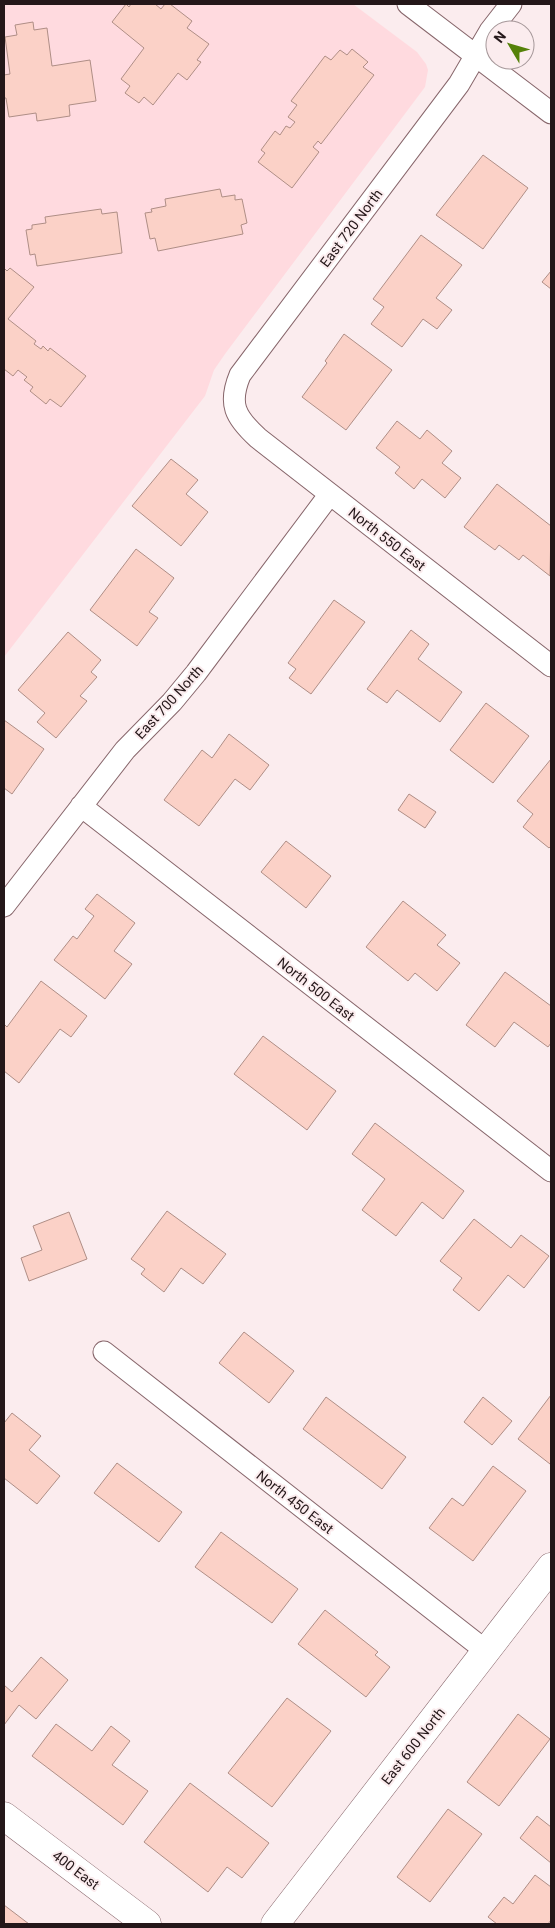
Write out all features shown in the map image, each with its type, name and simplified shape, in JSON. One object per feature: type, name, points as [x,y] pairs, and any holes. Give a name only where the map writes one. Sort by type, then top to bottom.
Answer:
[{"type":"street","points":[[408,4],[551,113]]},
{"type":"street","points":[[476,55],[490,31],[511,4]]},
{"type":"street","name":"East 720 North","points":[[233,404],[233,391],[240,375],[459,84],[476,55]]},
{"type":"street","name":"North 550 East","points":[[233,404],[244,426],[551,666]]},
{"type":"street","name":"East 700 North","points":[[4,906],[125,750],[196,673],[330,494]]},
{"type":"street","name":"North 500 East","points":[[81,806],[551,1171]]},
{"type":"street","name":"North 450 East","points":[[104,1352],[486,1651]]},
{"type":"street","name":"East 600 North","points":[[276,1924],[551,1567]]},
{"type":"street","name":"400 East","points":[[4,1816],[147,1924]]},
{"type":"shaded area","points":[[4,4],[353,4],[417,52],[428,70],[425,87],[214,370],[205,396],[4,657]]},
{"type":"building","points":[[126,4],[129,7],[131,4],[155,4],[161,9],[165,4],[170,4],[192,21],[187,28],[209,44],[197,60],[201,62],[187,80],[178,73],[153,105],[144,97],[139,103],[125,93],[130,86],[121,79],[144,48],[112,22]]},
{"type":"building","points":[[33,22],[34,30],[47,28],[52,66],[90,60],[96,101],[69,105],[70,116],[37,121],[36,113],[9,117],[6,98],[4,98],[4,75],[10,74],[5,37],[17,35],[15,25]]},
{"type":"building","points":[[352,49],[368,62],[363,67],[374,75],[321,144],[318,141],[313,147],[319,152],[292,188],[258,162],[265,153],[261,150],[275,131],[280,135],[286,126],[290,128],[295,122],[288,117],[297,105],[291,101],[325,56],[331,60],[340,50],[347,55]]},
{"type":"building","points":[[483,155],[528,188],[483,249],[436,215]]},
{"type":"building","points":[[220,189],[222,197],[235,195],[235,200],[242,199],[247,223],[241,225],[243,234],[158,251],[155,238],[150,239],[145,213],[152,212],[151,209],[166,206],[165,199]]},
{"type":"building","points":[[101,209],[102,214],[117,212],[122,253],[37,266],[35,254],[30,255],[26,230],[32,229],[32,225],[46,223],[45,217]]},
{"type":"building","points":[[421,235],[462,265],[436,298],[452,310],[437,329],[423,319],[402,347],[371,324],[384,307],[373,299]]},
{"type":"building","points":[[4,268],[7,271],[10,268],[34,287],[8,319],[36,341],[34,344],[41,349],[43,346],[48,351],[50,348],[86,376],[61,407],[50,399],[46,404],[30,391],[33,387],[24,380],[27,377],[18,370],[13,376],[4,369]]},
{"type":"building","points":[[551,271],[551,289],[542,282]]},
{"type":"building","points":[[344,334],[392,370],[346,430],[302,397],[327,363],[325,361]]},
{"type":"building","points":[[397,421],[420,439],[427,430],[452,451],[442,463],[461,478],[445,498],[422,479],[414,489],[395,473],[400,467],[376,448]]},
{"type":"building","points":[[171,459],[198,480],[186,494],[208,512],[181,546],[132,506]]},
{"type":"building","points":[[497,484],[551,526],[550,576],[523,555],[519,560],[499,545],[495,550],[464,527]]},
{"type":"building","points":[[136,549],[174,578],[149,612],[158,618],[137,646],[90,610]]},
{"type":"building","points":[[334,600],[365,622],[311,694],[289,678],[296,669],[288,663]]},
{"type":"building","points":[[411,630],[429,644],[418,659],[462,692],[440,722],[397,690],[387,703],[367,689]]},
{"type":"building","points":[[68,632],[101,660],[91,672],[97,677],[80,696],[87,701],[56,738],[37,722],[45,713],[18,690]]},
{"type":"building","points":[[486,703],[529,736],[493,783],[450,750]]},
{"type":"building","points":[[4,720],[44,749],[12,794],[4,788]]},
{"type":"building","points":[[229,734],[269,765],[250,790],[235,779],[199,826],[164,800],[202,750],[212,758]]},
{"type":"building","points":[[551,759],[551,846],[549,848],[523,827],[533,814],[517,801]]},
{"type":"building","points":[[409,794],[436,812],[425,828],[398,810]]},
{"type":"building","points":[[286,841],[331,876],[306,908],[261,872]]},
{"type":"building","points":[[97,894],[135,923],[114,951],[132,964],[105,999],[54,960],[73,936],[77,939],[94,916],[85,909]]},
{"type":"building","points":[[403,901],[446,935],[437,945],[460,963],[437,991],[415,973],[408,981],[366,947]]},
{"type":"building","points":[[505,972],[551,1006],[551,1043],[548,1047],[514,1022],[495,1047],[466,1025]]},
{"type":"building","points":[[41,981],[87,1016],[71,1037],[60,1029],[19,1083],[4,1071],[4,1024],[7,1027]]},
{"type":"building","points":[[263,1036],[336,1091],[307,1130],[234,1074]]},
{"type":"building","points":[[375,1123],[464,1191],[443,1219],[422,1202],[396,1236],[362,1210],[385,1179],[352,1154]]},
{"type":"building","points":[[167,1211],[226,1254],[203,1284],[181,1268],[164,1292],[141,1274],[145,1269],[131,1259]]},
{"type":"building","points":[[69,1212],[87,1259],[29,1281],[21,1258],[42,1250],[33,1226]]},
{"type":"building","points":[[474,1219],[511,1248],[521,1235],[549,1256],[524,1288],[508,1275],[479,1311],[453,1290],[462,1278],[440,1261]]},
{"type":"building","points":[[244,1332],[294,1371],[269,1403],[219,1363]]},
{"type":"building","points":[[551,1395],[551,1462],[550,1464],[518,1439]]},
{"type":"building","points":[[326,1397],[406,1457],[382,1489],[303,1429]]},
{"type":"building","points":[[483,1397],[512,1421],[492,1445],[464,1422]]},
{"type":"building","points":[[12,1413],[41,1436],[29,1450],[60,1476],[37,1504],[4,1478],[4,1423]]},
{"type":"building","points":[[117,1463],[182,1512],[159,1542],[94,1493]]},
{"type":"building","points":[[493,1466],[526,1491],[473,1561],[429,1528],[452,1498],[463,1506]]},
{"type":"building","points":[[221,1532],[298,1589],[272,1623],[195,1567]]},
{"type":"building","points":[[325,1610],[378,1652],[375,1655],[390,1667],[366,1697],[298,1644]]},
{"type":"building","points":[[41,1657],[68,1680],[36,1719],[19,1705],[4,1725],[4,1685],[12,1692]]},
{"type":"building","points":[[287,1698],[331,1731],[272,1807],[228,1773]]},
{"type":"building","points":[[518,1714],[550,1739],[499,1806],[467,1782]]},
{"type":"building","points":[[56,1724],[92,1751],[111,1726],[130,1741],[112,1765],[148,1791],[123,1825],[32,1756]]},
{"type":"building","points":[[190,1783],[269,1843],[242,1878],[227,1867],[208,1892],[144,1842]]},
{"type":"building","points":[[448,1809],[482,1834],[430,1902],[397,1877]]},
{"type":"building","points":[[537,1816],[551,1827],[551,1863],[520,1838]]},
{"type":"building","points":[[535,1875],[551,1887],[551,1920],[548,1924],[497,1924],[488,1917],[504,1897],[513,1904]]},
{"type":"building","points":[[4,1905],[29,1924],[4,1924]]}]
